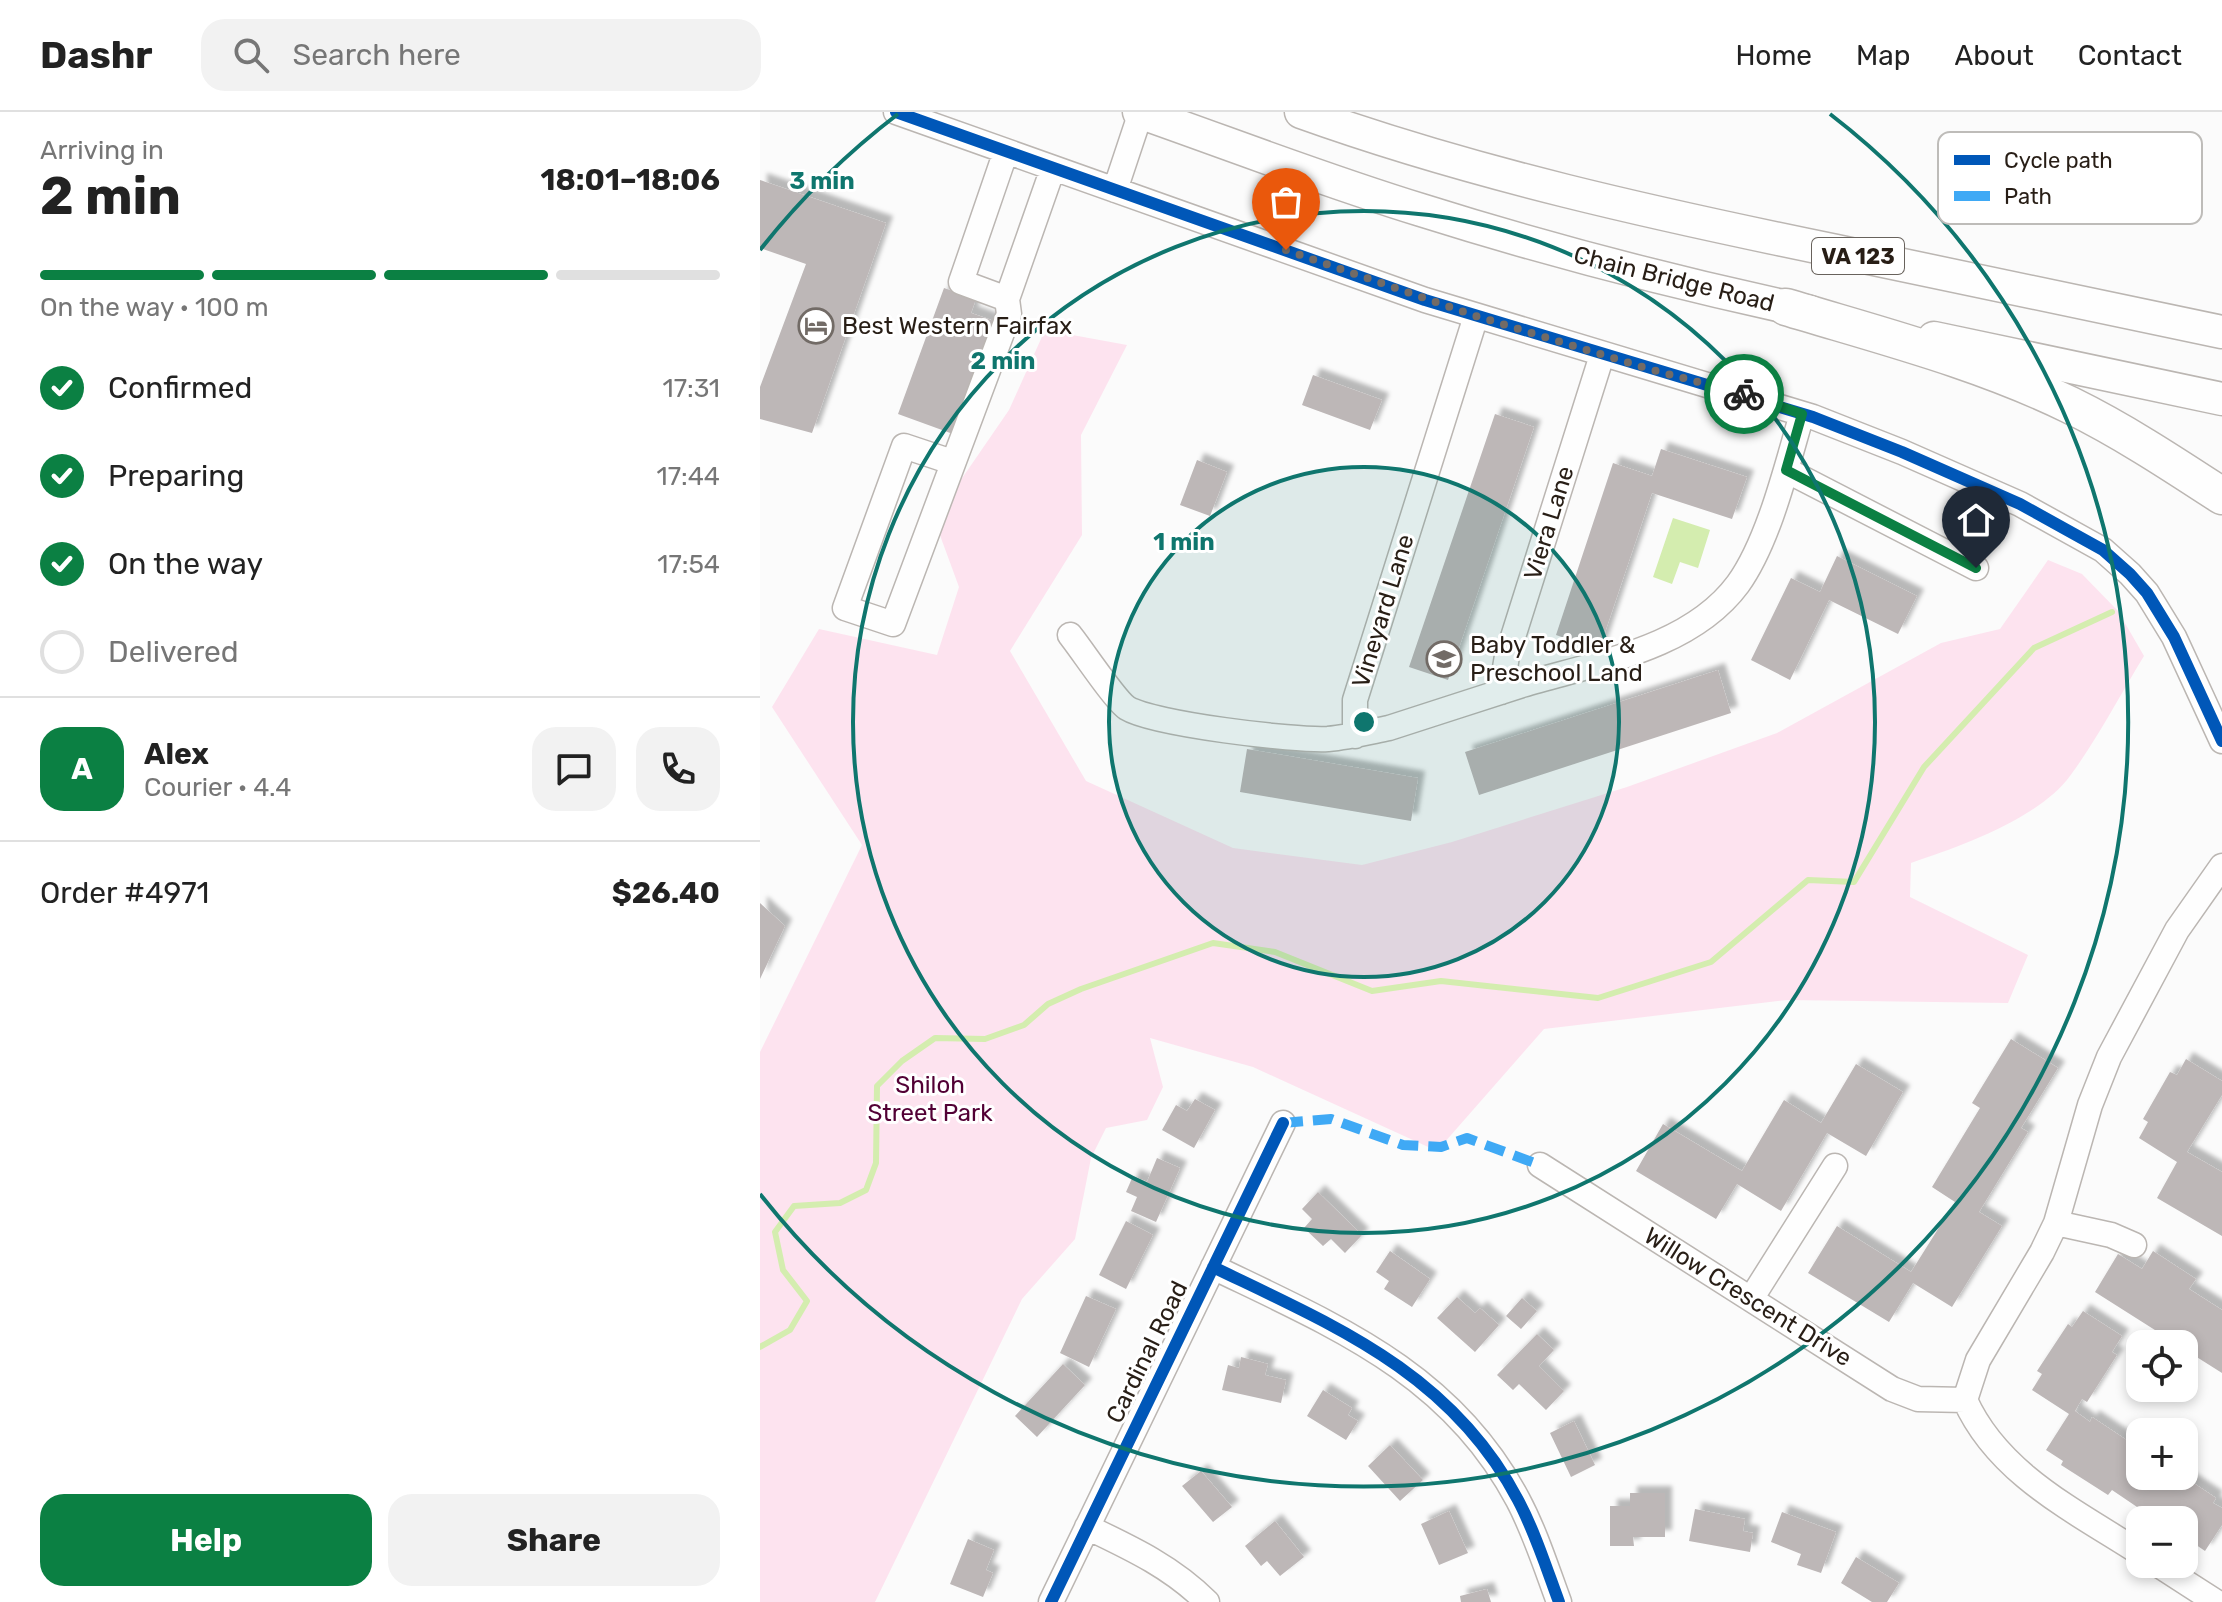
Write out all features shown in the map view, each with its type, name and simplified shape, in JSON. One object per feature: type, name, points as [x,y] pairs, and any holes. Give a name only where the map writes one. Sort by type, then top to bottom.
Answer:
[{"type":"highway","points":[[1786,307],[2007,377],[2084,413],[2149,449],[2222,496]]},
{"type":"main road","name":"Chain Bridge Road","points":[[1140,112],[1352,187],[1474,226],[1786,307],[2222,399]]},
{"type":"main road","name":"VA 123","points":[[1301,112],[1468,165],[1637,208],[2222,332]]},
{"type":"street","points":[[896,112],[1476,316],[1802,414],[1902,452],[1998,494],[2068,529],[2112,557],[2147,593],[2162,615],[2222,741]]},
{"type":"street","points":[[1115,190],[1140,112]]},
{"type":"street","points":[[1006,151],[961,282],[1007,299]]},
{"type":"street","points":[[952,462],[904,446],[845,608],[893,624],[1009,314],[1007,299],[1053,168]]},
{"type":"street","name":"Vineyard Lane","points":[[1355,736],[1355,700],[1476,316]]},
{"type":"street","name":"Viera Lane","points":[[1501,692],[1507,656],[1602,355]]},
{"type":"street","points":[[1070,635],[1125,707],[1142,714],[1179,723],[1303,739],[1355,736],[1389,728],[1635,651],[1678,633],[1710,612],[1738,583],[1755,553],[1786,470],[1802,414]]},
{"type":"street","points":[[1786,470],[1976,568]]},
{"type":"street","points":[[2126,1544],[2045,1492],[2006,1460],[1975,1422],[1965,1400],[1978,1360],[2038,1260],[2056,1223],[2090,1105],[2109,1057],[2177,930],[2222,866]]},
{"type":"street","name":"Cardinal Road","points":[[1051,1602],[1283,1123]]},
{"type":"street","name":"Willow Crescent Drive","points":[[1540,1165],[1892,1389],[1918,1399],[1965,1400]]},
{"type":"street","points":[[1751,1299],[1835,1166]]},
{"type":"street","points":[[2056,1223],[2111,1235],[2134,1245]]},
{"type":"street","points":[[1213,1267],[1374,1348],[1414,1376],[1451,1409],[1488,1453],[1517,1498],[1535,1536],[1559,1602]]},
{"type":"street","points":[[1087,1527],[1144,1554],[1173,1572],[1207,1602]]},
{"type":"street","points":[[2179,1578],[2216,1602]]},
{"type":"green space","name":"Shiloh Street Park","points":[[1045,330],[1127,345],[1081,435],[1082,535],[1010,651],[1086,781],[1233,848],[1362,865],[1452,842],[1627,787],[1777,733],[1941,643],[2000,629],[2048,560],[2082,574],[2118,611],[2144,656],[2090,747],[2056,791],[2019,818],[1997,829],[1911,863],[1910,897],[2028,955],[2008,1003],[1787,1000],[1544,1029],[1437,1151],[1253,1067],[1150,1038],[1163,1087],[1147,1120],[1106,1128],[1091,1158],[1075,1239],[1022,1299],[875,1602],[760,1602],[760,1052],[862,845],[772,707],[819,629],[937,655],[959,587],[934,519],[1009,410]]},
{"type":"shaded area","points":[[1673,518],[1710,530],[1698,568],[1680,562],[1672,584],[1653,577]]},
{"type":"building","name":"Best Western Fairfax","points":[[760,180],[886,223],[812,433],[760,419],[760,387],[806,264],[760,248]]},
{"type":"building","points":[[944,288],[976,299],[971,313],[994,321],[953,434],[898,414]]},
{"type":"building","points":[[1313,375],[1382,400],[1370,430],[1302,405]]},
{"type":"building","points":[[1495,414],[1534,427],[1448,680],[1409,667]]},
{"type":"building","points":[[1661,449],[1747,477],[1732,519],[1652,493],[1599,650],[1556,635],[1613,463],[1652,476]]},
{"type":"building","points":[[1197,460],[1227,472],[1210,516],[1180,505]]},
{"type":"building","points":[[1837,556],[1917,596],[1898,634],[1829,600],[1790,680],[1751,660],[1791,578],[1820,592]]},
{"type":"building","points":[[1718,670],[1731,713],[1479,795],[1465,752]]},
{"type":"building","points":[[1247,749],[1418,778],[1411,821],[1240,792]]},
{"type":"building","points":[[760,903],[785,926],[760,979]]},
{"type":"building","points":[[2011,1039],[2058,1068],[2021,1128],[2028,1132],[1979,1212],[2002,1226],[1952,1307],[1913,1283],[1889,1322],[1808,1273],[1837,1226],[1911,1272],[1955,1202],[1932,1187],[1980,1108],[1972,1103]]},
{"type":"building","points":[[2186,1059],[2222,1081],[2222,1095],[2187,1152],[2222,1172],[2222,1236],[2157,1198],[2177,1162],[2139,1138],[2148,1122],[2143,1119],[2170,1072],[2177,1075]]},
{"type":"building","points":[[1856,1064],[1903,1092],[1866,1156],[1827,1133],[1781,1211],[1737,1184],[1716,1219],[1636,1171],[1663,1124],[1742,1171],[1784,1100],[1821,1123]]},
{"type":"building","points":[[1195,1099],[1215,1110],[1194,1148],[1162,1130],[1176,1105],[1187,1111]]},
{"type":"building","points":[[1157,1158],[1180,1168],[1156,1222],[1131,1211],[1137,1197],[1126,1192],[1133,1176],[1147,1182]]},
{"type":"building","points":[[1318,1192],[1362,1235],[1345,1253],[1331,1239],[1323,1246],[1304,1228],[1312,1219],[1302,1209]]},
{"type":"building","points":[[1126,1221],[1153,1235],[1126,1289],[1099,1275]]},
{"type":"building","points":[[1390,1251],[1430,1279],[1412,1307],[1384,1289],[1389,1281],[1376,1272]]},
{"type":"building","points":[[2153,1251],[2196,1279],[2189,1289],[2222,1310],[2222,1373],[2198,1358],[2198,1330],[2155,1330],[2095,1292],[2118,1254],[2142,1269]]},
{"type":"building","points":[[1086,1296],[1116,1309],[1089,1367],[1060,1353]]},
{"type":"building","points":[[1457,1297],[1475,1313],[1480,1308],[1499,1325],[1475,1352],[1437,1318]]},
{"type":"building","points":[[1522,1298],[1537,1311],[1521,1329],[1506,1316]]},
{"type":"building","points":[[2083,1311],[2122,1336],[2112,1352],[2117,1355],[2087,1402],[2082,1399],[2075,1411],[2090,1422],[2092,1417],[2126,1440],[2126,1490],[2198,1490],[2198,1486],[2216,1498],[2213,1503],[2222,1508],[2222,1525],[2205,1551],[2198,1546],[2198,1506],[2136,1506],[2112,1490],[2108,1495],[2061,1465],[2063,1461],[2046,1450],[2069,1414],[2032,1390],[2042,1374],[2037,1371],[2068,1324],[2072,1327]]},
{"type":"building","points":[[1537,1334],[1554,1350],[1539,1366],[1564,1391],[1546,1410],[1519,1384],[1513,1390],[1497,1375]]},
{"type":"building","points":[[1241,1357],[1268,1364],[1265,1375],[1286,1380],[1281,1403],[1222,1390],[1228,1365],[1239,1368]]},
{"type":"building","points":[[1063,1364],[1085,1385],[1037,1437],[1015,1416]]},
{"type":"building","points":[[1323,1390],[1352,1408],[1348,1415],[1358,1421],[1346,1440],[1307,1416]]},
{"type":"building","points":[[1574,1421],[1595,1465],[1571,1477],[1550,1433]]},
{"type":"building","points":[[1390,1445],[1423,1480],[1400,1501],[1368,1466]]},
{"type":"building","points":[[1201,1471],[1232,1507],[1213,1522],[1182,1486]]},
{"type":"building","points":[[1630,1493],[1665,1493],[1665,1537],[1633,1537],[1634,1546],[1610,1546],[1610,1506],[1630,1506]]},
{"type":"building","points":[[1695,1509],[1745,1519],[1743,1531],[1753,1533],[1750,1552],[1689,1541]]},
{"type":"building","points":[[1449,1511],[1468,1553],[1439,1565],[1421,1524]]},
{"type":"building","points":[[1782,1512],[1836,1532],[1821,1573],[1797,1565],[1801,1554],[1771,1542]]},
{"type":"building","points":[[1275,1521],[1304,1557],[1280,1576],[1267,1561],[1261,1566],[1245,1546]]},
{"type":"building","points":[[968,1539],[994,1550],[986,1570],[993,1573],[983,1597],[950,1584]]},
{"type":"building","points":[[1856,1557],[1899,1583],[1887,1602],[1872,1602],[1841,1583]]},
{"type":"building","points":[[1487,1589],[1491,1602],[1461,1602],[1460,1596]]},
{"type":"waterway","points":[[760,1347],[790,1330],[807,1301],[783,1270],[775,1232],[794,1206],[840,1203],[866,1190],[876,1163],[877,1086],[902,1061],[935,1038],[985,1039],[1024,1025],[1048,1004],[1081,989],[1213,943],[1275,952],[1372,991],[1441,981],[1598,998],[1711,962],[1808,880],[1854,882],[1924,767],[2034,648],[2112,612]]},
{"type":"marked path","points":[[1283,1123],[1331,1119],[1403,1145],[1441,1147],[1467,1138],[1540,1165]]},
{"type":"cycle path","points":[[896,112],[1425,300],[1813,417],[2020,504],[2103,550],[2147,593],[2174,637],[2222,741]]},
{"type":"cycle path","points":[[1051,1602],[1283,1123]]},
{"type":"cycle path","points":[[1213,1267],[1303,1310],[1386,1358],[1424,1386],[1459,1418],[1491,1456],[1518,1500],[1559,1602]]},
{"type":"way so far","points":[[1286,250],[1425,300],[1649,369],[1744,394]]},
{"type":"place","name":"Best Western Fairfax","points":[[816,326]]},
{"type":"place","name":"Baby Toddler & Preschool Land","points":[[1444,659]]},
{"type":"route","points":[[1744,394],[1802,414],[1786,470],[1976,568]]}]
